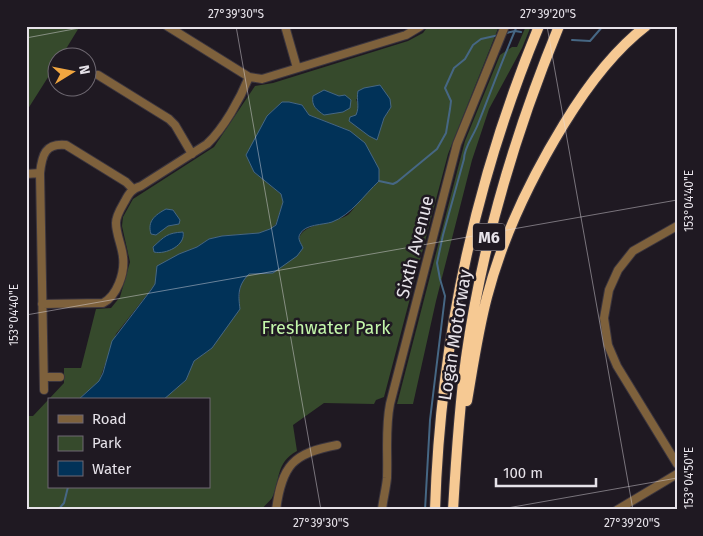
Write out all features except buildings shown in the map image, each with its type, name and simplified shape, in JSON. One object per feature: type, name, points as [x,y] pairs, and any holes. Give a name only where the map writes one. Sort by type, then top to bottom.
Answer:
[{"type":"highway","name":"Logan Motorway","points":[[436,510],[439,439],[445,384],[464,267],[495,143],[538,26]]},
{"type":"highway","name":"Logan Motorway","points":[[452,510],[466,358],[487,246],[520,127],[558,26]]},
{"type":"highway","points":[[456,456],[464,432],[475,348],[481,321],[494,271],[514,220],[538,168],[578,101],[626,43],[646,26]]},
{"type":"street","points":[[167,26],[250,77],[262,79],[406,35],[421,26]]},
{"type":"street","points":[[284,26],[297,68]]},
{"type":"street","name":"Sixth Avenue","points":[[382,510],[387,479],[386,434],[390,404],[457,144],[505,26]]},
{"type":"street","points":[[98,75],[169,119],[175,125],[192,154]]},
{"type":"street","points":[[42,304],[102,304],[110,300],[115,293],[123,258],[116,224],[118,215],[133,189],[141,186],[207,144],[214,137],[244,91],[250,77]]},
{"type":"street","points":[[44,390],[41,160],[47,150],[56,144],[66,145],[126,182],[133,189]]},
{"type":"street","points":[[26,174],[40,173]]},
{"type":"street","points":[[677,226],[633,251],[618,270],[609,290],[604,318],[608,345],[617,366],[677,464]]},
{"type":"street","points":[[44,377],[60,377]]},
{"type":"street","points":[[276,510],[277,500],[290,464],[298,457],[337,445]]},
{"type":"street","points":[[617,510],[677,474]]},
{"type":"green space","points":[[26,26],[80,26],[67,48],[48,48],[48,77],[26,112]]},
{"type":"green space","name":"Freshwater Park","points":[[428,26],[499,26],[448,154],[384,397],[376,400],[374,404],[324,403],[293,425],[297,451],[285,461],[272,498],[261,510],[26,510],[26,416],[33,416],[48,400],[48,488],[210,488],[210,398],[165,398],[186,380],[194,361],[212,348],[239,299],[241,282],[249,274],[273,273],[306,229],[344,217],[349,214],[359,201],[350,131],[309,115],[302,105],[282,102],[267,116],[254,172],[281,194],[283,202],[276,224],[270,229],[259,233],[209,239],[197,247],[179,254],[116,334],[99,381],[80,398],[50,398],[64,383],[64,368],[81,368],[96,309],[111,308],[120,297],[130,262],[122,226],[123,217],[133,199],[214,147],[255,86],[273,83],[408,41],[423,33]],"holes":[[[323,90],[339,96],[324,115]],[[356,99],[391,107],[384,118],[377,140],[350,117],[356,115],[359,108]]]},
{"type":"green space","points":[[526,26],[531,26],[522,48],[489,109],[472,160],[436,301],[413,404],[397,404],[465,141],[500,55],[512,47],[517,47]]},
{"type":"water","points":[[380,85],[390,99],[391,107],[384,118],[377,140],[349,121],[350,117],[356,115],[357,112],[358,91]]},
{"type":"water","points":[[324,90],[339,96],[345,95],[351,100],[350,108],[343,112],[324,115],[315,107],[313,96]]},
{"type":"water","points":[[282,102],[289,102],[302,105],[309,115],[350,131],[365,143],[379,169],[379,181],[351,210],[339,219],[306,228],[302,231],[299,238],[303,248],[297,256],[273,273],[249,274],[240,290],[240,309],[212,348],[194,361],[186,380],[165,398],[80,398],[99,381],[112,341],[155,284],[157,266],[197,247],[209,239],[259,233],[276,225],[283,202],[281,194],[254,172],[246,155],[267,116]]},
{"type":"water","points":[[166,209],[173,210],[180,220],[179,224],[168,226],[156,235],[151,234],[151,222]]},
{"type":"water","points":[[183,232],[181,241],[174,248],[159,253],[154,252],[153,247],[164,238],[173,233]]},
{"type":"waterway","points":[[425,510],[430,420],[445,296],[437,263],[466,150],[517,26]]},
{"type":"waterway","points":[[572,40],[590,41],[603,26]]},
{"type":"waterway","points":[[506,33],[521,32]]},
{"type":"waterway","points":[[379,181],[393,184],[397,182],[437,149],[446,133],[451,101],[445,88],[454,68],[465,59],[473,45],[481,39],[499,35]]},
{"type":"waterway","points":[[58,510],[64,503],[68,488]]}]
